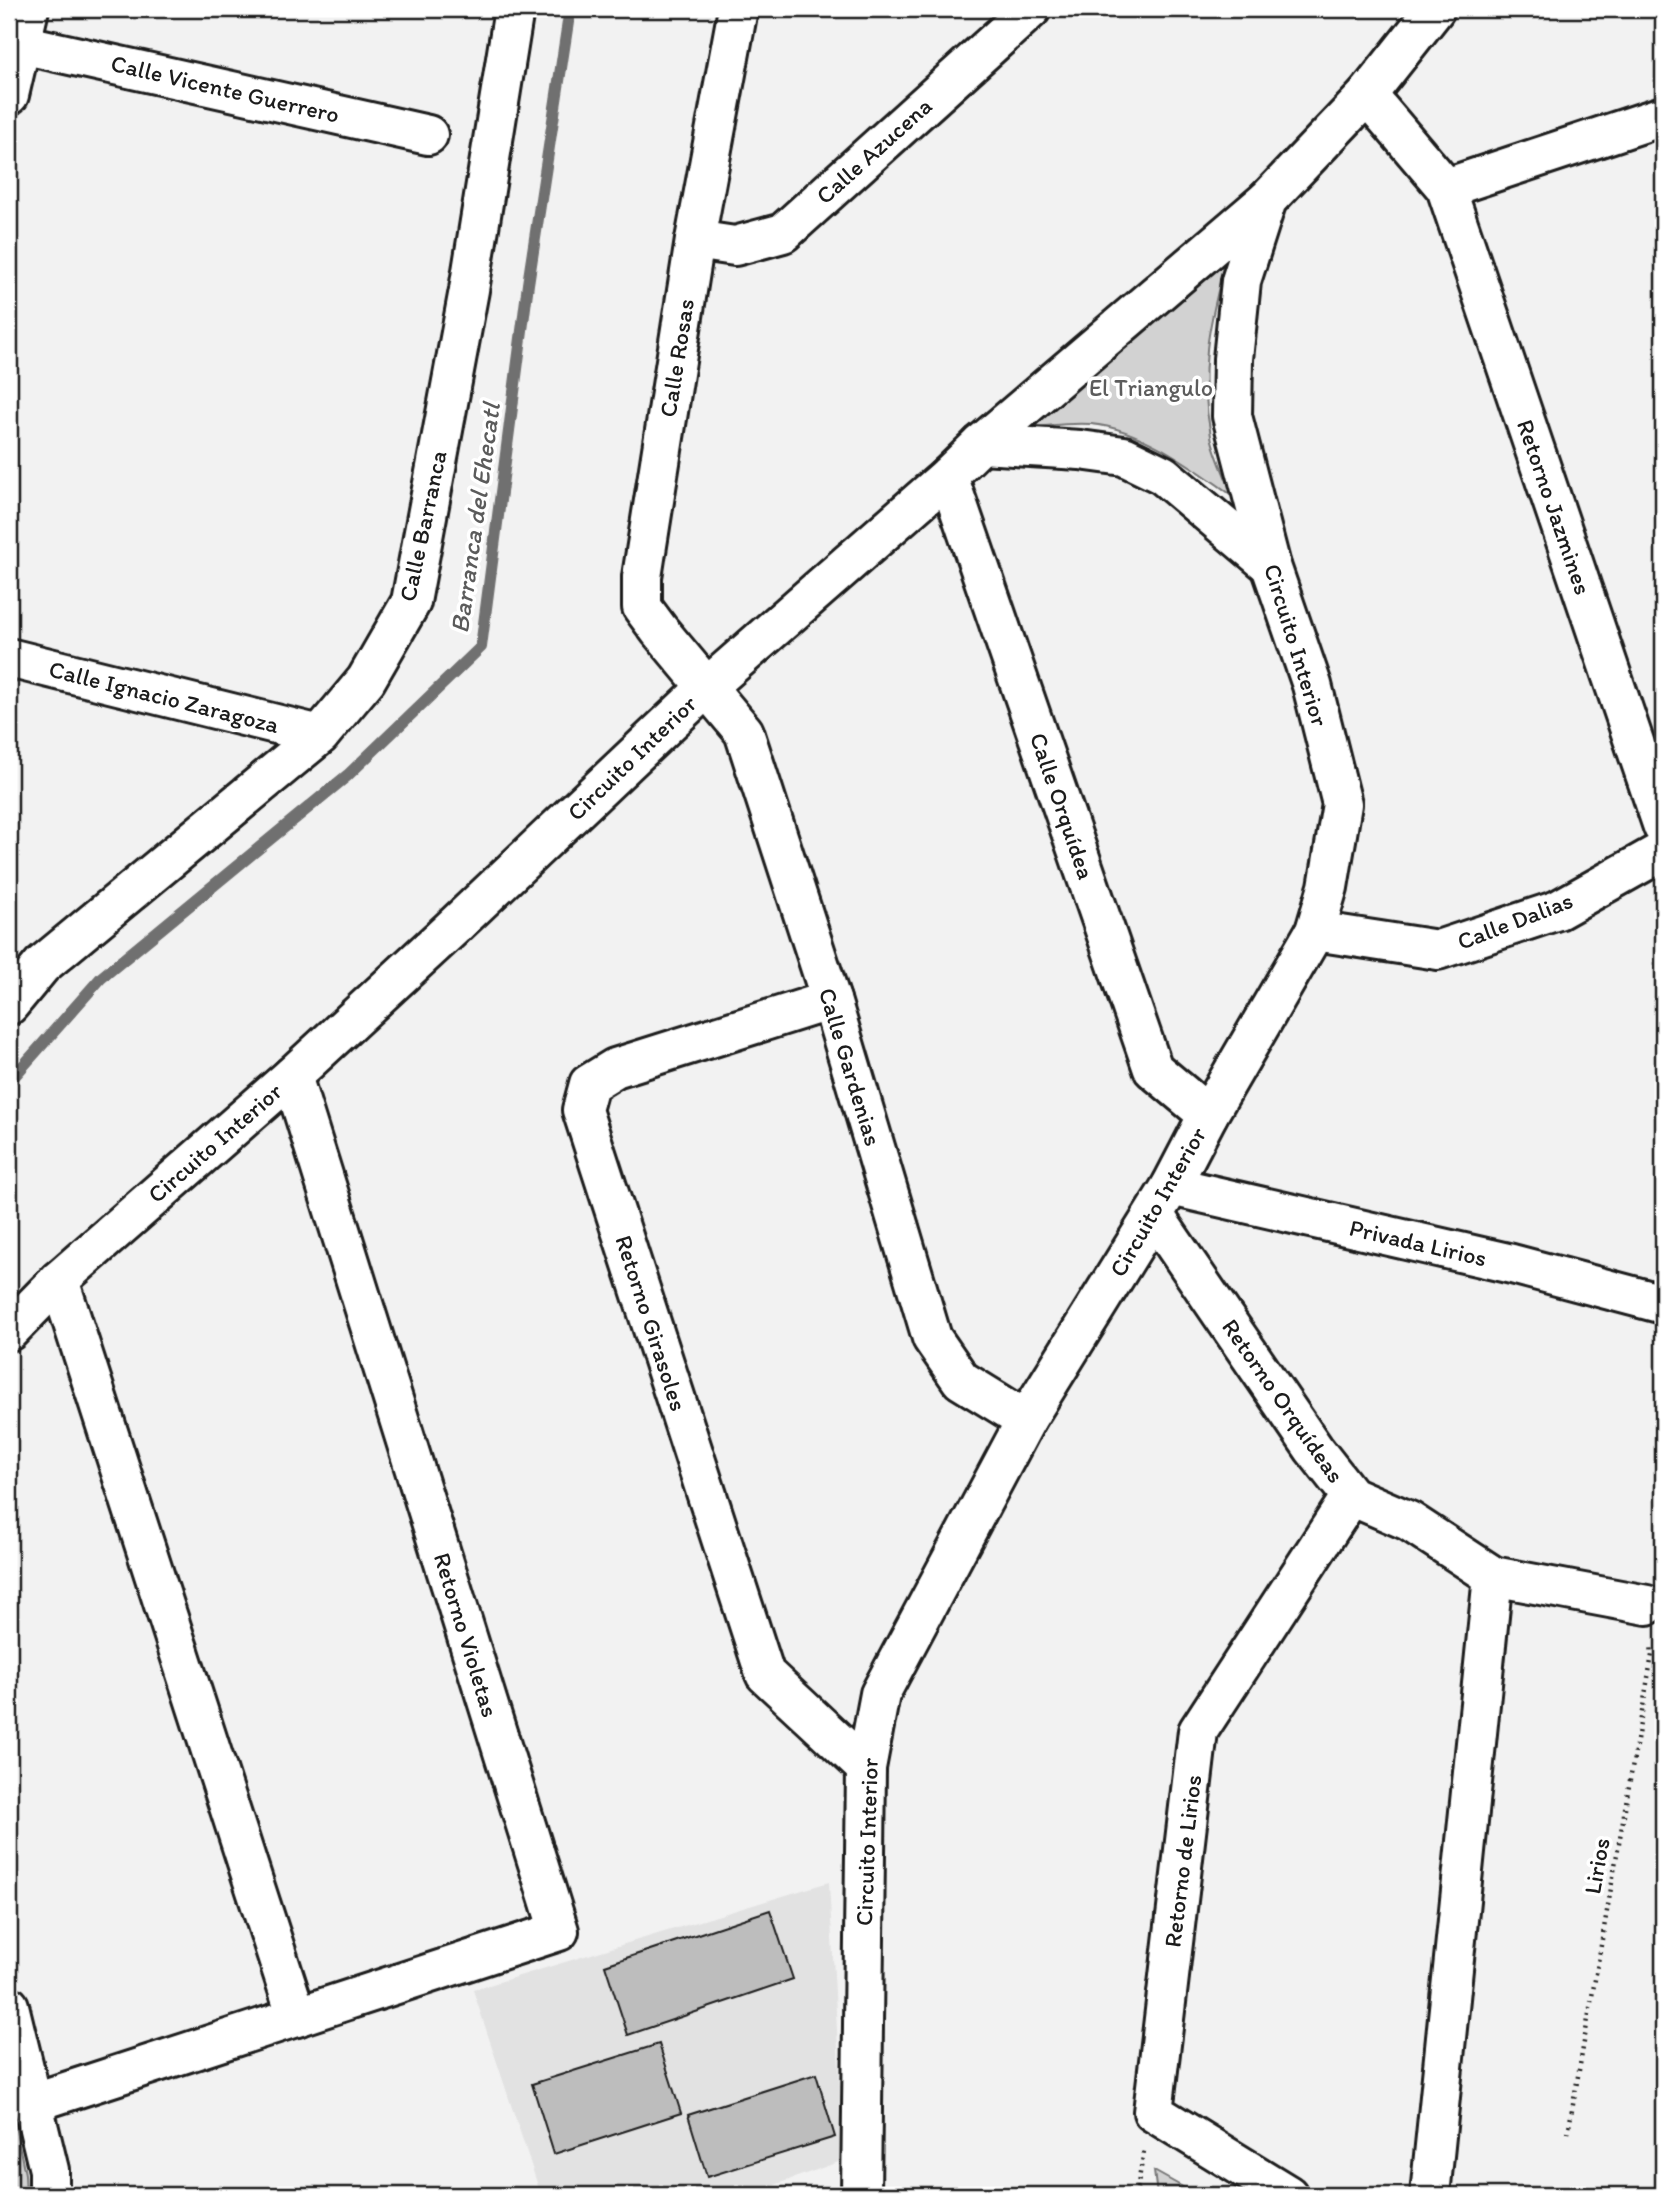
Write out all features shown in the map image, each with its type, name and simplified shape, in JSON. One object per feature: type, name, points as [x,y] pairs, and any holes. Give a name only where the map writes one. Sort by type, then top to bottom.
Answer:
[{"type":"street","name":"Calle Barranca","points":[[9,1005],[42,965],[320,735],[366,680],[411,602],[468,290],[514,9]]},
{"type":"street","name":"Calle Rosas","points":[[707,687],[642,607],[642,577],[695,240],[738,9]]},
{"type":"street","name":"Calle Azucena","points":[[695,240],[735,246],[783,233],[1031,9]]},
{"type":"street","name":"Circuito Interior","points":[[9,1331],[59,1280],[292,1076],[459,922],[707,687],[981,444],[1266,200],[1367,95],[1435,9]]},
{"type":"street","points":[[9,91],[25,26]]},
{"type":"street","name":"Calle Vicente Guerrero","points":[[25,26],[428,135]]},
{"type":"street","name":"Retorno Jazmines","points":[[1367,95],[1446,188],[1663,827]]},
{"type":"street","points":[[1446,188],[1663,116]]},
{"type":"street","name":"Circuito Interior","points":[[861,2195],[866,1768],[880,1694],[1026,1420],[1162,1200],[1315,931],[1328,887],[1342,804],[1312,685],[1271,566],[1232,416],[1233,359],[1241,281],[1266,200]]},
{"type":"street","points":[[981,444],[1080,450],[1124,456],[1163,475],[1271,566]]},
{"type":"street","name":"Calle Orquídea","points":[[948,476],[1153,1069],[1208,1115]]},
{"type":"street","name":"Calle Ignacio Zaragoza","points":[[9,658],[320,735]]},
{"type":"street","name":"Calle Gardenias","points":[[707,687],[744,732],[831,1000],[932,1338],[961,1380],[1026,1420]]},
{"type":"street","name":"Calle Dalias","points":[[1315,931],[1438,950],[1558,910],[1663,851]]},
{"type":"street","name":"Retorno Girasoles","points":[[831,1000],[615,1068],[589,1084],[582,1110],[765,1674],[866,1768]]},
{"type":"street","name":"Retorno Violetas","points":[[32,2103],[559,1931],[292,1076]]},
{"type":"street","name":"Privada Lirios","points":[[1162,1200],[1512,1264],[1663,1304]]},
{"type":"street","name":"Retorno Orquídeas","points":[[1162,1200],[1314,1449],[1351,1496],[1409,1521],[1493,1576],[1647,1605]]},
{"type":"street","points":[[59,1280],[298,2017]]},
{"type":"street","name":"Retorno de Lirios","points":[[1288,2195],[1153,2112],[1198,1731],[1351,1496]]},
{"type":"street","points":[[1430,2195],[1493,1576]]},
{"type":"street","points":[[9,2006],[49,2170],[49,2195]]},
{"type":"path","name":"Lirios","points":[[1568,2133],[1652,1655],[1647,1605]]},
{"type":"shaded area","points":[[829,1882],[844,2160],[747,2195],[541,2195],[473,1990]]},
{"type":"green space","name":"El Triangulo","points":[[1228,250],[1211,320],[1205,387],[1213,444],[1233,496],[1166,451],[1110,427],[1065,424],[1021,428]]},
{"type":"green space","points":[[9,2097],[25,2174],[26,2195],[9,2195]]},
{"type":"green space","points":[[1154,2171],[1197,2195],[1157,2195]]},
{"type":"building","points":[[770,1910],[793,1979],[628,2035],[605,1965]]},
{"type":"building","points":[[659,2044],[681,2113],[554,2154],[532,2084]]},
{"type":"building","points":[[816,2074],[835,2137],[707,2177],[688,2115]]},
{"type":"waterway","name":"Barranca del Ehecatl","points":[[9,1082],[101,978],[348,775],[481,647],[528,284],[570,9]]}]
